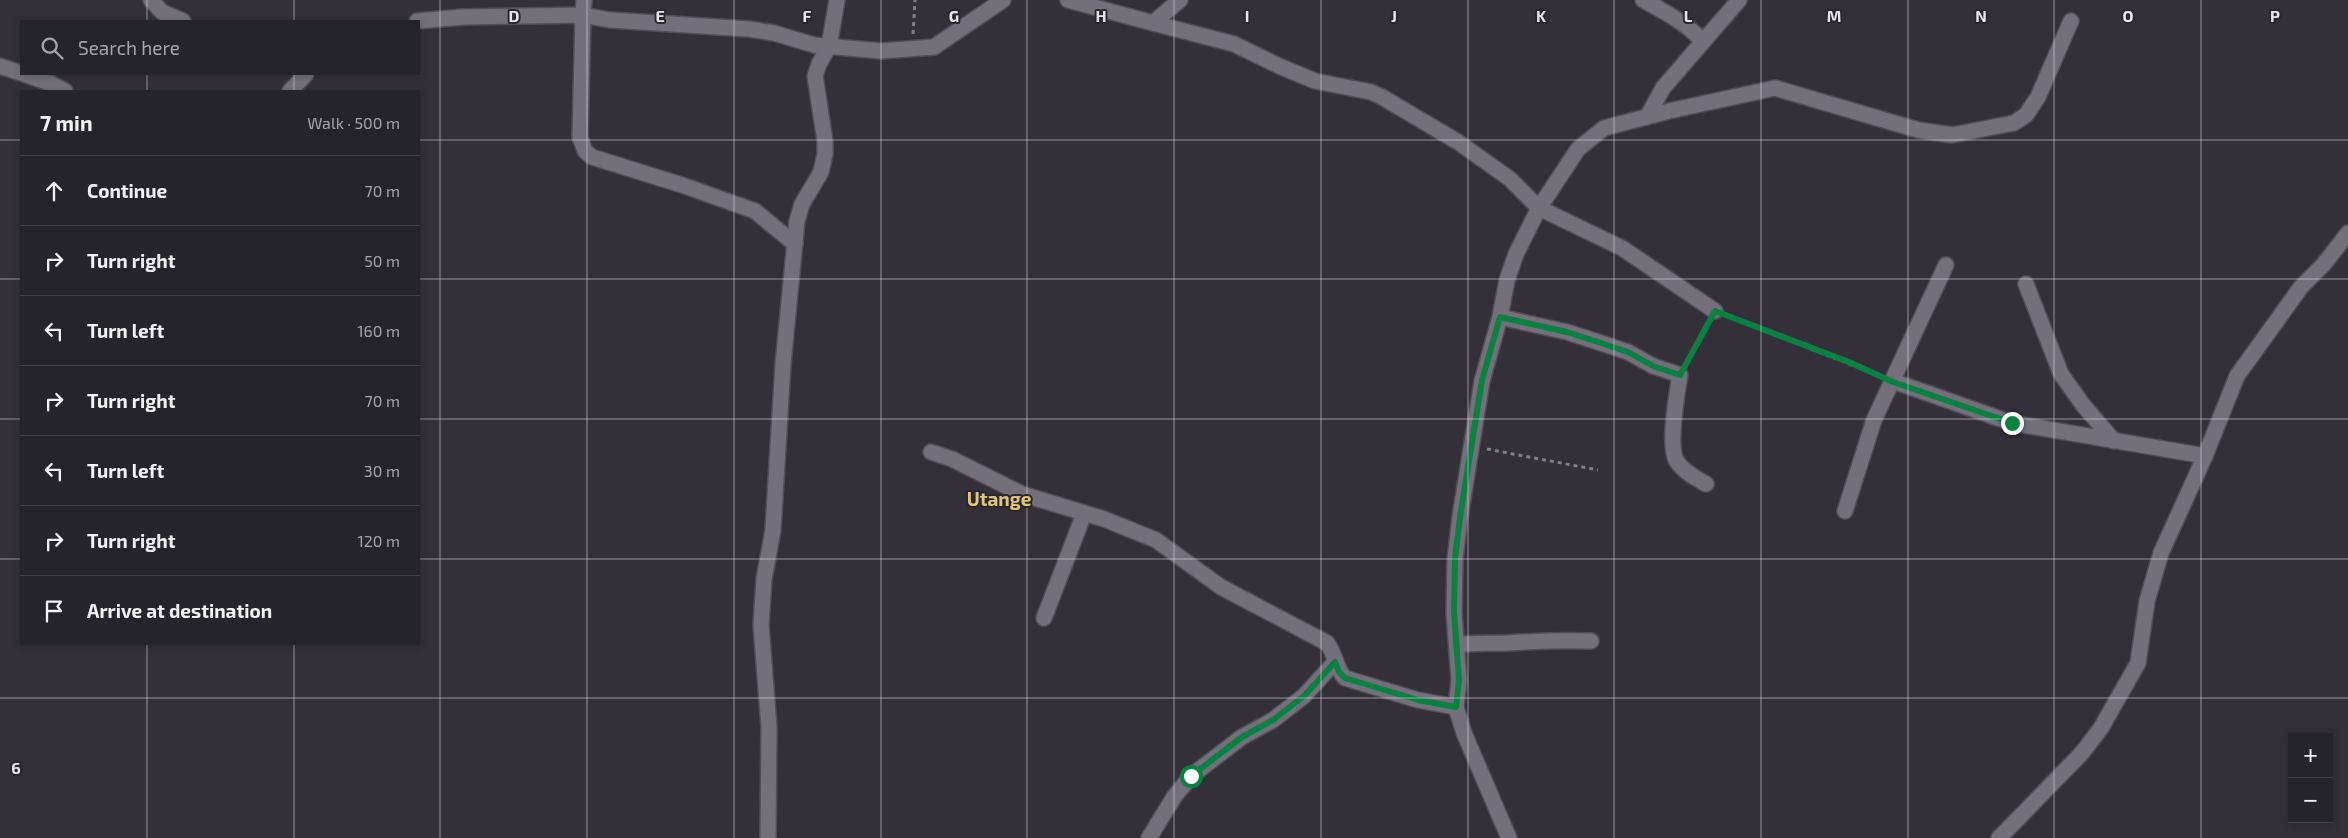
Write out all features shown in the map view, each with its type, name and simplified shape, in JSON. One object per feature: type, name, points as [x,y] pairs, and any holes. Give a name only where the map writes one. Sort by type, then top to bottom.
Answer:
[{"type":"street","points":[[150,0],[162,12],[181,20]]},
{"type":"street","points":[[768,838],[769,727],[760,625],[764,579],[773,530],[783,364],[795,244],[802,204],[821,172],[825,154],[825,141],[815,76],[829,46],[837,0]]},
{"type":"street","points":[[420,21],[584,7],[610,20],[749,29],[829,46],[881,52],[934,47],[1003,0]]},
{"type":"street","points":[[1068,0],[1234,44],[1315,81],[1364,91],[1382,97],[1458,142],[1510,179],[1539,208],[1622,248],[1715,311]]},
{"type":"street","points":[[1153,23],[1180,0]]},
{"type":"street","points":[[1643,0],[1671,14],[1689,27],[1703,41]]},
{"type":"street","points":[[1647,117],[1663,88],[1739,0]]},
{"type":"street","points":[[584,7],[580,137],[585,150],[592,157],[682,185],[755,211],[795,244]]},
{"type":"street","points":[[1509,838],[1464,733],[1456,707],[1459,680],[1454,612],[1455,559],[1482,380],[1500,317],[1507,280],[1539,208],[1578,149],[1604,128],[1775,88],[1918,130],[1952,134],[2014,123],[2026,115],[2038,97],[2071,21]]},
{"type":"street","points":[[0,66],[20,72]]},
{"type":"street","points":[[28,75],[63,90]]},
{"type":"street","points":[[291,90],[305,75]]},
{"type":"street","points":[[1999,838],[2082,753],[2100,728],[2138,663],[2147,601],[2161,553],[2205,456],[2238,376],[2302,287],[2324,264],[2348,233]]},
{"type":"street","points":[[1845,511],[1874,420],[1946,265]]},
{"type":"street","points":[[2026,284],[2061,374],[2083,406],[2114,441]]},
{"type":"street","points":[[1500,317],[1567,332],[1628,352],[1653,366],[1680,375],[1674,409],[1676,460],[1688,473],[1706,484]]},
{"type":"street","points":[[1893,382],[2012,423],[2205,456]]},
{"type":"street","points":[[931,452],[952,459],[1022,494],[1156,540],[1222,587],[1327,643],[1332,649],[1339,672],[1345,678],[1418,700],[1456,707]]},
{"type":"street","points":[[1044,618],[1084,514]]},
{"type":"street","points":[[1457,645],[1477,642],[1505,643],[1557,639],[1591,641]]},
{"type":"street","points":[[1149,838],[1174,797],[1191,776],[1242,737],[1273,720],[1296,702],[1335,662]]},
{"type":"path","points":[[912,50],[915,0]]},
{"type":"path","points":[[1680,375],[1715,311],[1849,362],[1893,382]]},
{"type":"path","points":[[1471,446],[1598,470]]},
{"type":"district","name":"Utange","points":[[999,498]]},
{"type":"route","points":[[1191,776],[1242,737],[1273,720],[1304,696],[1335,662],[1339,672],[1345,678],[1418,700],[1456,707],[1459,680],[1454,612],[1455,559],[1482,380],[1500,317],[1567,332],[1628,352],[1653,366],[1680,375],[1715,311],[1849,362],[1893,382],[2012,423]]}]
